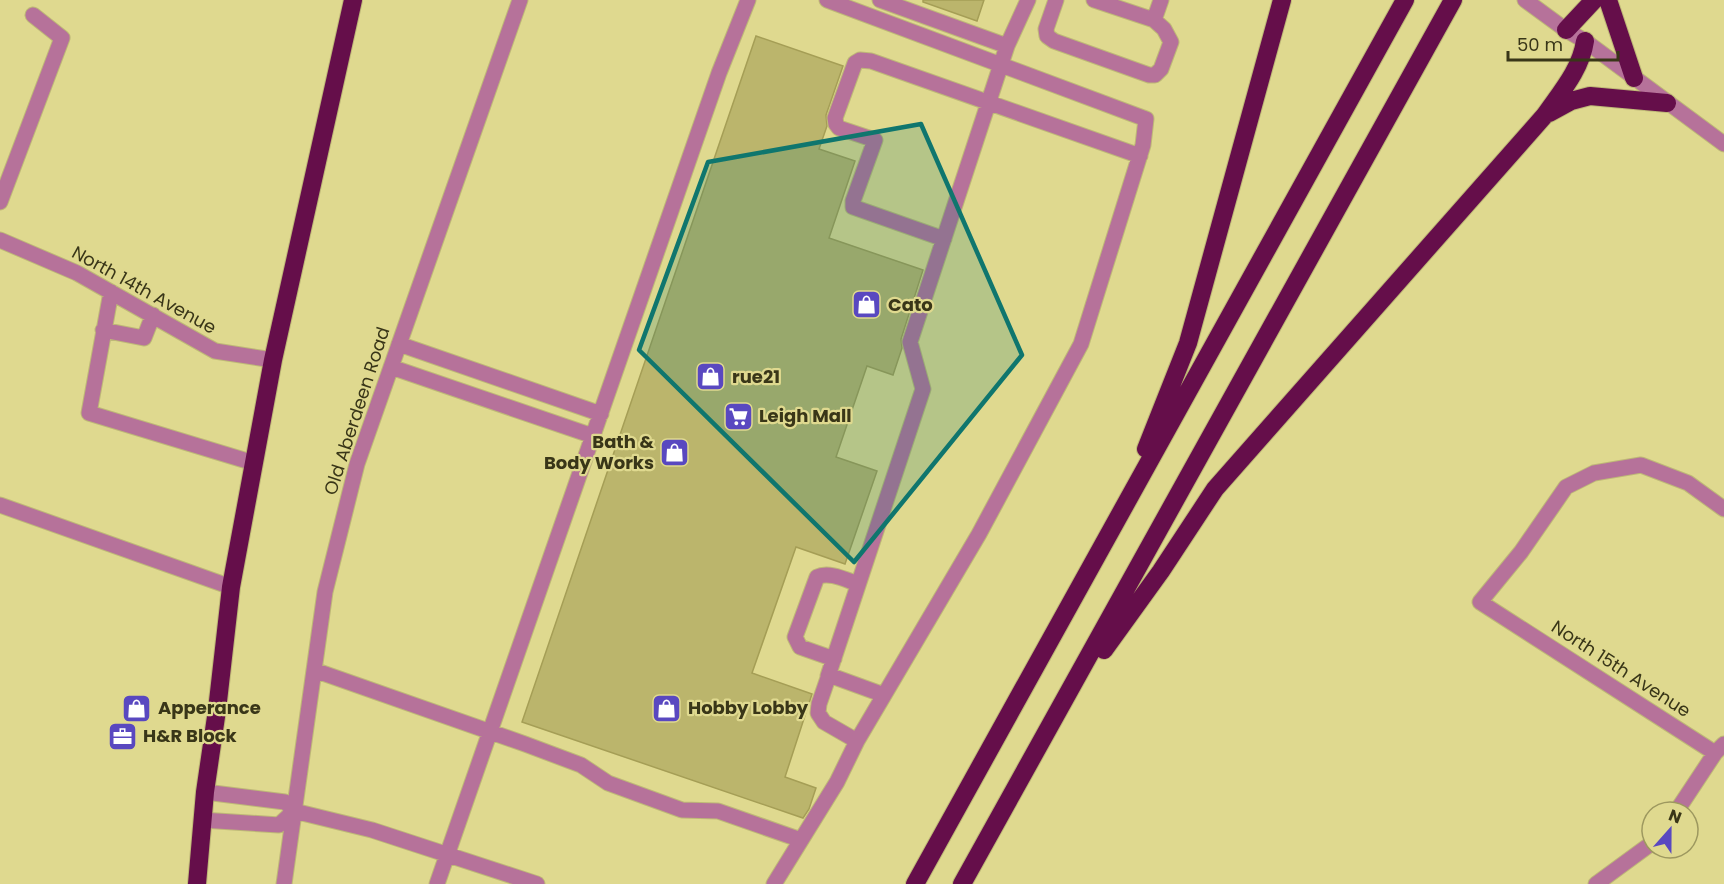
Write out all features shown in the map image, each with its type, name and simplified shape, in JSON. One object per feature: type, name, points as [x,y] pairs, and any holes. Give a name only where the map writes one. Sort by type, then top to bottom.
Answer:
[{"type":"highway","points":[[197,884],[205,792],[231,587],[273,360],[353,0]]},
{"type":"highway","points":[[1116,523],[1188,343],[1281,0]]},
{"type":"highway","points":[[915,884],[1405,0]]},
{"type":"highway","points":[[962,884],[1453,0]]},
{"type":"highway","points":[[1566,30],[1594,0]]},
{"type":"highway","points":[[1608,0],[1634,78]]},
{"type":"highway","points":[[1055,717],[1161,571],[1215,489],[1545,115],[1573,76],[1584,52],[1585,41]]},
{"type":"highway","points":[[1545,115],[1571,101],[1590,96],[1667,103]]},
{"type":"street","name":"Old Aberdeen Road","points":[[284,884],[325,592],[357,464],[520,0]]},
{"type":"street","points":[[437,884],[719,73],[748,0]]},
{"type":"street","points":[[774,884],[837,782],[857,741],[979,534],[1081,344],[1140,156],[1146,119],[827,0]]},
{"type":"street","points":[[880,0],[1007,46]]},
{"type":"street","points":[[857,741],[824,722],[818,713],[819,704],[922,389],[910,342],[1007,46],[1028,0]]},
{"type":"street","points":[[1056,0],[1046,29],[1047,36],[1054,41],[1149,75],[1155,75],[1161,69],[1171,42],[1164,29],[1154,20],[1094,0]]},
{"type":"street","points":[[1154,20],[1161,0]]},
{"type":"street","points":[[1525,0],[1585,41],[1724,144]]},
{"type":"street","points":[[0,202],[62,38],[33,15]]},
{"type":"street","points":[[944,239],[853,207],[853,201],[875,140],[839,128],[836,118],[855,63],[860,60],[871,61],[1140,156]]},
{"type":"street","name":"North 14th Avenue","points":[[0,240],[77,273],[215,351],[273,360]]},
{"type":"street","points":[[111,292],[89,413],[254,463]]},
{"type":"street","points":[[103,330],[144,338],[153,315]]},
{"type":"street","points":[[399,344],[601,414]]},
{"type":"street","points":[[391,367],[593,436]]},
{"type":"street","name":"North 15th Avenue","points":[[1720,749],[1480,602],[1521,552],[1566,487],[1594,473],[1641,465],[1688,483],[1724,509]]},
{"type":"street","points":[[0,505],[231,587]]},
{"type":"street","points":[[834,659],[800,647],[795,637],[798,625],[817,577],[829,575],[858,585]]},
{"type":"street","points":[[314,670],[491,731],[581,765],[608,783],[682,810],[718,811],[801,840]]},
{"type":"street","points":[[828,676],[884,695]]},
{"type":"street","points":[[1684,800],[1720,749]]},
{"type":"street","points":[[205,792],[285,802],[294,811],[372,830],[537,884]]},
{"type":"street","points":[[202,820],[279,825],[294,811]]},
{"type":"street","points":[[1596,884],[1640,852]]},
{"type":"highlighted area","points":[[921,124],[1022,355],[854,562],[639,350],[708,162]]},
{"type":"building","points":[[923,0],[984,0],[977,21],[923,2]]},
{"type":"building","name":"Leigh Mall","points":[[756,36],[843,66],[826,115],[827,126],[819,149],[855,161],[829,238],[923,270],[901,339],[902,348],[893,375],[867,366],[836,457],[877,471],[845,564],[796,547],[752,673],[812,694],[785,777],[816,788],[809,809],[803,818],[522,722]]},
{"type":"place","name":"Cato","points":[[867,305]]},
{"type":"place","name":"rue21","points":[[711,377]]},
{"type":"place","name":"Leigh Mall","points":[[738,416]]},
{"type":"place","name":"Bath & Body Works","points":[[675,452]]},
{"type":"place","name":"Apperance","points":[[137,708]]},
{"type":"place","name":"Hobby Lobby","points":[[667,708]]},
{"type":"place","name":"H&R Block","points":[[122,736]]}]
